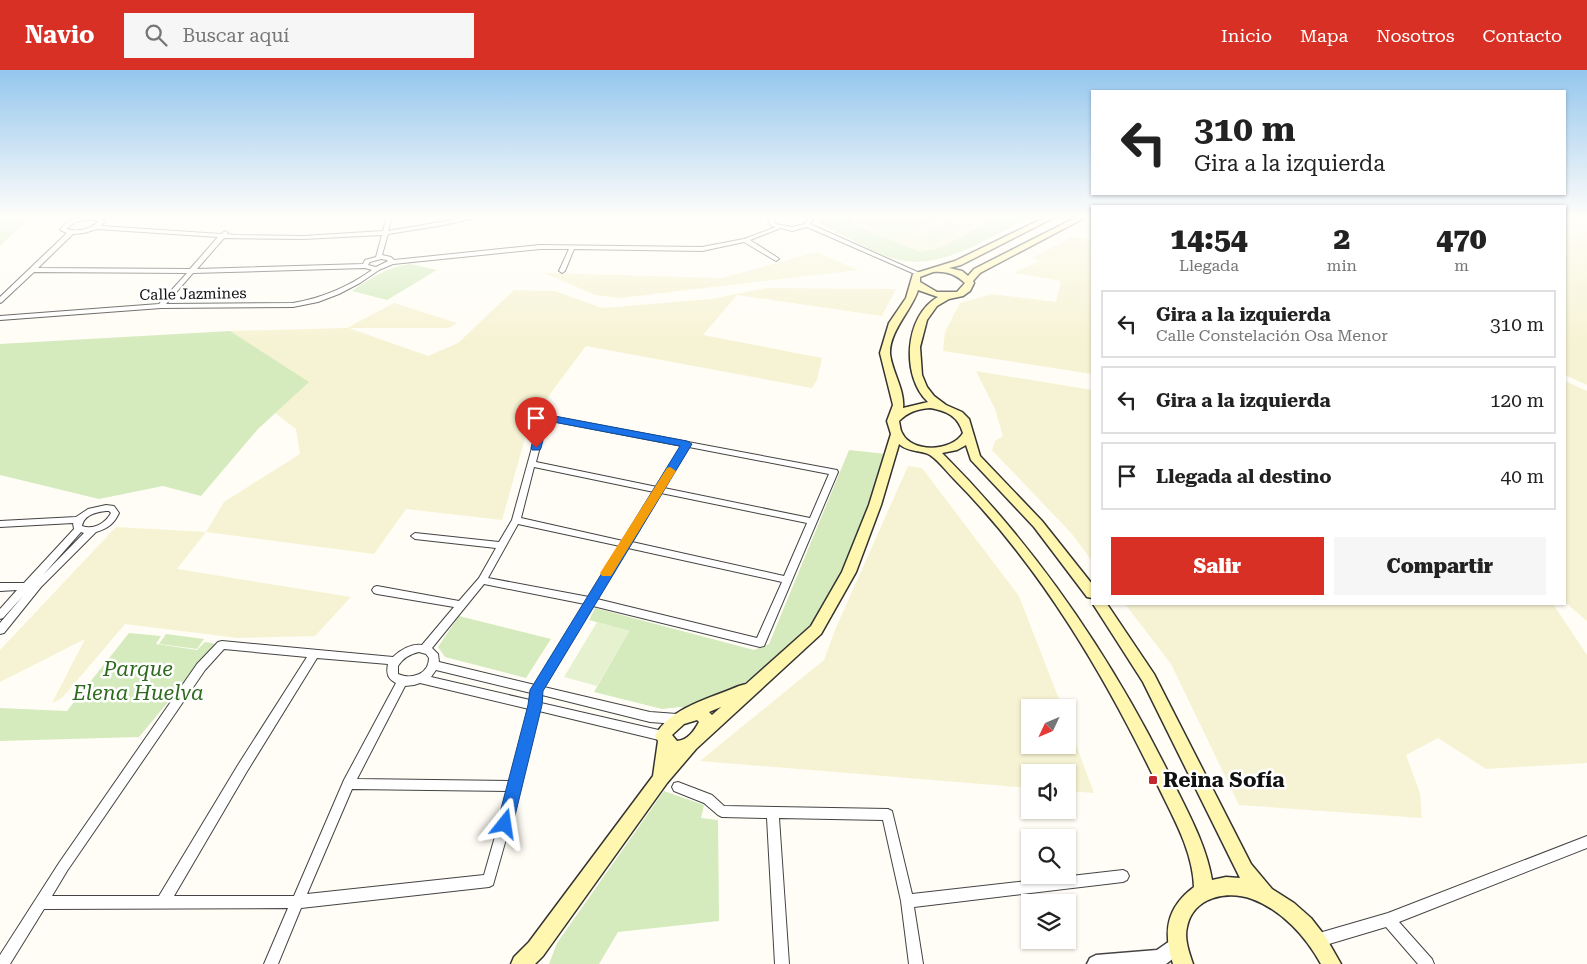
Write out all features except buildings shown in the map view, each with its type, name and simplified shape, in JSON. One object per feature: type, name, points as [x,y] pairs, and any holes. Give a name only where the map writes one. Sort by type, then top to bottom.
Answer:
[{"type":"main road","points":[[521,964],[534,957],[662,778],[690,745],[754,686],[781,664],[816,630],[849,572],[875,505],[896,435],[893,421],[898,404],[885,353],[894,323],[911,298],[917,279],[931,270],[967,259]]},
{"type":"main road","points":[[1002,259],[978,271],[969,281],[969,288],[964,292],[940,299],[929,309],[920,328],[915,347],[916,369],[924,391],[931,401],[963,418],[969,427],[969,435],[975,457],[1038,524],[1091,592]]},
{"type":"main road","points":[[931,270],[951,270],[959,273],[969,281]]},
{"type":"main road","points":[[917,279],[925,291],[952,295]]},
{"type":"main road","points":[[893,421],[901,412],[917,406],[938,406],[950,410]]},
{"type":"main road","points":[[896,435],[907,444],[933,451],[958,446],[969,435]]},
{"type":"main road","points":[[890,456],[907,444]]},
{"type":"main road","points":[[933,451],[980,501],[1025,554],[1072,619],[1153,757],[1196,849],[1204,877],[1203,891]]},
{"type":"main road","points":[[1101,605],[1149,678],[1245,870],[1265,895]]},
{"type":"main road","points":[[662,778],[666,729],[683,717],[754,686]]},
{"type":"main road","points":[[683,717],[701,713],[707,720],[702,733]]},
{"type":"main road","points":[[665,738],[673,748],[690,745]]},
{"type":"main road","points":[[1184,964],[1177,945],[1177,927],[1185,906],[1203,891],[1225,886],[1245,888],[1265,895],[1300,918],[1319,940],[1331,964]]},
{"type":"street","points":[[0,300],[45,259]]},
{"type":"street","points":[[161,306],[203,259]]},
{"type":"street","points":[[364,266],[367,261],[374,259]]},
{"type":"street","points":[[390,259],[392,262],[424,259]]},
{"type":"street","points":[[562,271],[567,259]]},
{"type":"street","points":[[875,259],[917,279]]},
{"type":"street","name":"Calle Jazmines","points":[[0,318],[161,306],[293,305],[313,302],[347,289],[377,269],[392,262]]},
{"type":"street","points":[[34,270],[192,271],[364,266],[377,269]]},
{"type":"street","points":[[482,580],[589,601],[760,643],[811,521],[834,472],[544,417],[516,520],[482,580],[425,649],[406,652],[395,661],[391,672],[394,677],[402,682],[421,679],[535,705],[665,738]]},
{"type":"street","points":[[41,903],[297,902],[489,881],[515,786],[537,690],[589,601],[687,444]]},
{"type":"street","points":[[532,464],[811,521]]},
{"type":"street","points":[[0,615],[79,525],[85,514],[99,508],[114,510],[115,513],[111,521],[93,530],[38,585],[0,630]]},
{"type":"street","points":[[516,520],[787,580]]},
{"type":"street","points":[[0,524],[79,525],[93,530]]},
{"type":"street","points":[[415,536],[502,545]]},
{"type":"street","points":[[0,587],[25,586]]},
{"type":"street","points":[[377,590],[461,605]]},
{"type":"street","points":[[2,964],[200,667],[222,645],[395,661]]},
{"type":"street","points":[[421,679],[434,665],[434,655],[425,649]]},
{"type":"street","points":[[163,902],[314,654]]},
{"type":"street","points":[[434,665],[650,717],[683,717]]},
{"type":"street","points":[[271,964],[348,784],[402,682]]},
{"type":"street","points":[[348,784],[515,786]]},
{"type":"street","points":[[678,787],[708,799],[722,811],[888,815],[906,901],[916,964]]},
{"type":"street","points":[[773,813],[782,964]]},
{"type":"street","points":[[1319,940],[1388,920],[1587,842]]},
{"type":"street","points":[[906,901],[1123,876]]},
{"type":"street","points":[[1388,920],[1427,964]]},
{"type":"street","points":[[1096,964],[1160,958],[1177,945]]},
{"type":"shaded area","points":[[792,259],[832,259],[858,270],[620,298],[595,295],[544,273],[722,278]]},
{"type":"shaded area","points":[[1034,259],[1091,259],[1091,374],[943,351],[945,332],[960,303],[992,294],[1056,302],[1061,281],[1014,273],[1039,261]]},
{"type":"shaded area","points":[[1566,259],[1587,259],[1587,385],[1566,375]]},
{"type":"shaded area","points":[[766,288],[896,289],[882,316],[737,295],[703,335],[822,358],[817,380],[812,388],[586,346],[553,390],[527,431],[502,520],[406,509],[374,554],[206,532],[224,502],[300,454],[296,429],[275,413],[308,382],[230,331],[347,328],[394,303],[457,323],[449,328],[349,328],[428,356],[458,343],[514,290],[555,291],[602,308],[711,299]]},
{"type":"shaded area","points":[[976,371],[1091,390],[1091,560],[1072,534],[992,450],[995,441],[1003,436],[995,409]]},
{"type":"shaded area","points":[[1566,381],[1587,391],[1587,621],[1566,603]]},
{"type":"shaded area","points":[[908,466],[922,468],[1019,596],[1059,699],[1021,699],[1021,754],[1076,754],[1076,745],[1094,793],[1076,792],[1076,764],[1021,764],[1021,787],[700,761],[824,660],[835,630]]},
{"type":"shaded area","points":[[116,527],[206,532],[177,569],[351,597],[315,636],[238,638],[125,624],[62,698],[52,703],[85,639],[0,682],[0,650]]},
{"type":"shaded area","points":[[1126,605],[1554,605],[1587,655],[1587,763],[1486,769],[1438,738],[1406,755],[1420,793],[1422,818],[1239,805],[1171,664]]},
{"type":"green space","points":[[894,259],[938,259],[912,262]]},
{"type":"green space","points":[[411,264],[437,270],[387,300],[352,291],[387,270]]},
{"type":"green space","points":[[230,331],[309,382],[258,429],[201,496],[163,486],[99,499],[0,475],[0,344]]},
{"type":"green space","points":[[849,450],[886,454],[852,554],[841,577],[813,622],[786,651],[706,711],[680,707],[662,709],[594,692],[629,631],[589,620],[595,608],[754,650],[769,644]]},
{"type":"green space","points":[[459,616],[551,639],[526,678],[445,657],[438,647]]},
{"type":"green space","points":[[597,622],[629,631],[597,686],[564,677]]},
{"type":"green space","name":"Parque Elena Huelva","points":[[129,633],[161,636],[156,644],[197,650],[205,642],[216,644],[139,737],[0,741],[0,708],[67,711]]},
{"type":"green space","points":[[166,634],[204,639],[197,649],[159,644]]},
{"type":"green space","points":[[664,791],[704,805],[701,818],[718,820],[719,921],[618,932],[599,964],[549,964],[557,943]]},
{"type":"slow traffic","points":[[607,573],[670,471]]},
{"type":"place","name":"Reina Sofía","points":[[1153,780]]},
{"type":"route","points":[[505,824],[535,705],[537,690],[589,601],[687,444],[544,417],[536,448]]}]
